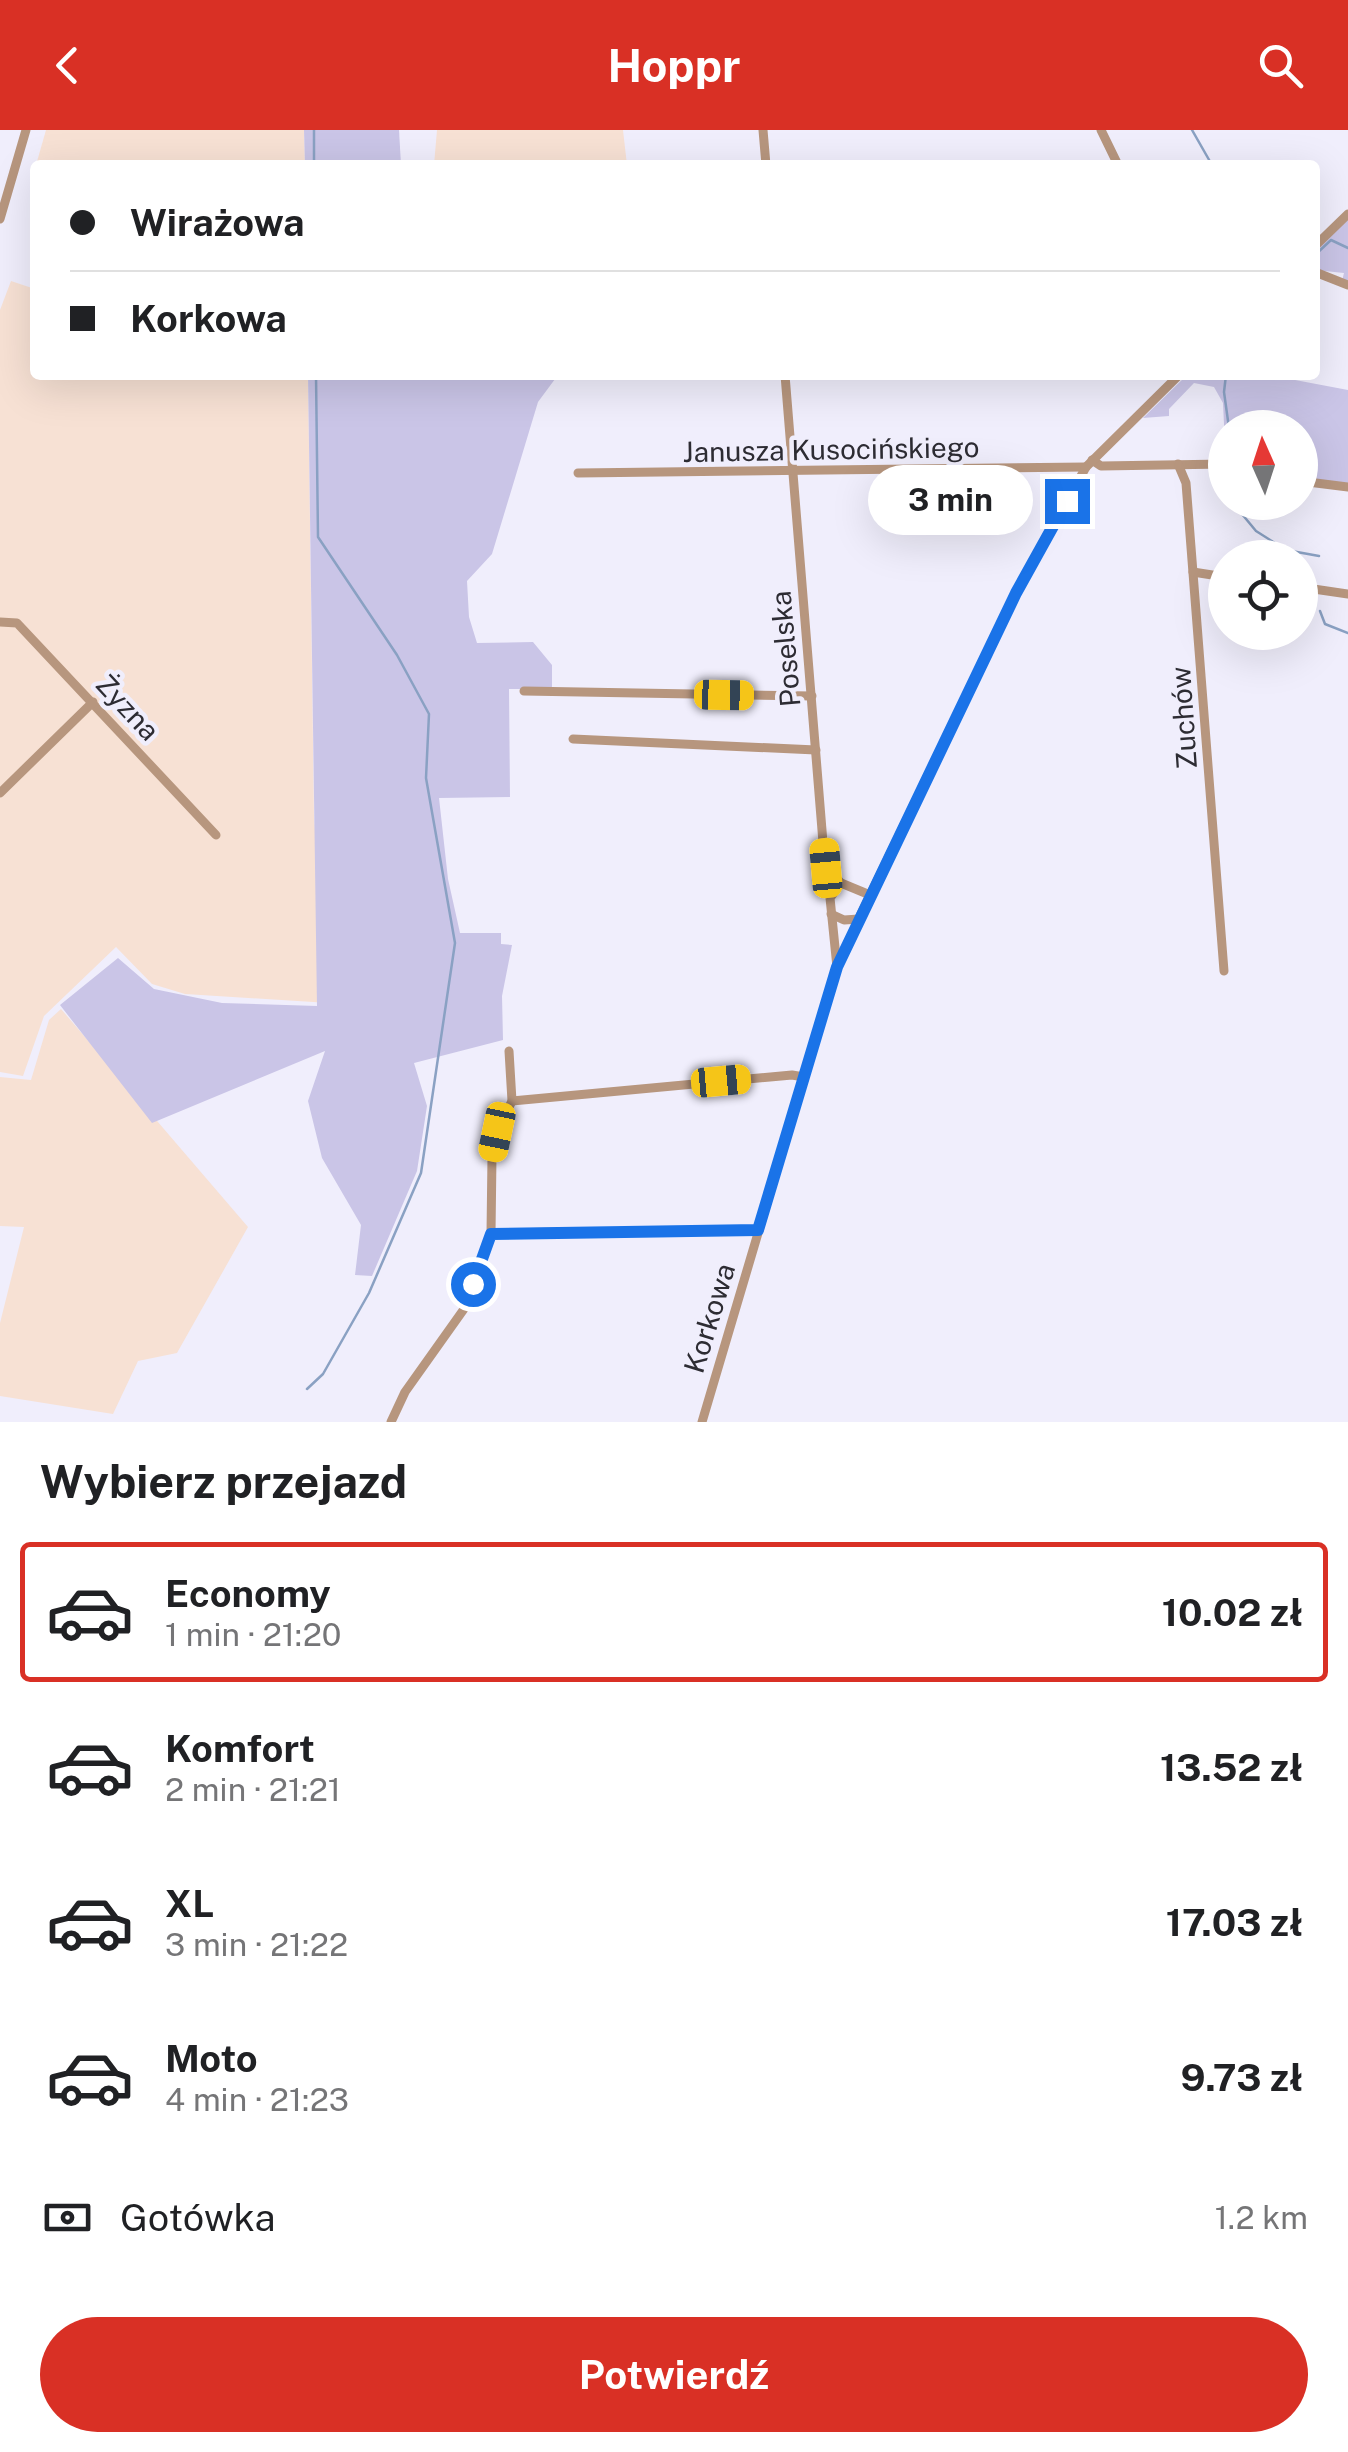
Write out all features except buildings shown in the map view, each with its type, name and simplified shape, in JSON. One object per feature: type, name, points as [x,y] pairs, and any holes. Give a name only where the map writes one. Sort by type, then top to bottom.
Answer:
[{"type":"street","points":[[0,219],[26,130]]},
{"type":"street","points":[[763,130],[766,160]]},
{"type":"street","points":[[1101,130],[1116,160]]},
{"type":"street","points":[[1320,241],[1348,214]]},
{"type":"street","points":[[1320,274],[1348,285]]},
{"type":"street","name":"Poselska","points":[[785,380],[826,868],[841,882]]},
{"type":"street","name":"Korkowa","points":[[702,1422],[837,967],[859,918],[1016,593],[1089,464],[1173,380]]},
{"type":"street","name":"Zuchów","points":[[1178,464],[1186,484],[1194,572],[1224,971]]},
{"type":"street","name":"Janusza Kusocińskiego","points":[[578,473],[1208,464]]},
{"type":"street","points":[[1318,483],[1348,487]]},
{"type":"street","points":[[1194,572],[1208,574]]},
{"type":"street","points":[[1318,590],[1348,594]]},
{"type":"street","name":"Żyzna","points":[[0,622],[17,623],[216,836]]},
{"type":"street","points":[[524,691],[812,696]]},
{"type":"street","points":[[0,793],[93,702]]},
{"type":"street","points":[[573,739],[816,750]]},
{"type":"street","points":[[837,967],[832,893],[841,882],[870,895]]},
{"type":"street","points":[[831,914],[844,920],[859,918]]},
{"type":"street","points":[[391,1422],[405,1392],[464,1310],[491,1234],[492,1156],[497,1132],[512,1101],[509,1050]]},
{"type":"street","points":[[512,1101],[804,1077]]},
{"type":"street","points":[[491,1234],[758,1230]]},
{"type":"shaded area","points":[[46,130],[304,130],[305,160],[37,160]]},
{"type":"shaded area","points":[[304,130],[399,130],[401,160],[305,160]]},
{"type":"shaded area","points":[[437,130],[623,130],[626,160],[434,160]]},
{"type":"shaded area","points":[[1348,219],[1348,283],[1342,281],[1344,273],[1320,271],[1320,246]]},
{"type":"shaded area","points":[[11,281],[30,287],[30,380],[308,380],[314,817],[329,1003],[185,994],[152,984],[116,947],[44,1016],[23,1076],[0,1072],[0,310]]},
{"type":"shaded area","points":[[308,380],[554,380],[538,402],[492,554],[467,581],[469,617],[477,643],[533,642],[552,665],[552,689],[509,689],[510,797],[439,798],[448,879],[460,933],[501,933],[501,944],[512,945],[502,996],[503,1040],[414,1063],[427,1106],[417,1171],[372,1276],[355,1275],[361,1225],[322,1158],[308,1101],[325,1051],[152,1123],[60,1005],[118,958],[154,989],[222,1003],[317,1006]]},
{"type":"shaded area","points":[[1182,380],[1295,380],[1348,390],[1348,485],[1318,481],[1318,410],[1223,410],[1214,387],[1194,383],[1169,409],[1169,416],[1143,418]]},
{"type":"shaded area","points":[[61,1009],[248,1227],[177,1353],[138,1361],[113,1414],[0,1396],[0,1323],[24,1227],[0,1226],[0,1077],[31,1080],[49,1020]]},
{"type":"waterway","points":[[314,130],[314,160]]},
{"type":"waterway","points":[[1192,130],[1209,160]]},
{"type":"waterway","points":[[1320,250],[1331,240],[1348,248]]},
{"type":"waterway","points":[[307,1389],[323,1374],[369,1293],[421,1173],[455,943],[426,778],[429,714],[397,655],[318,537],[316,380]]},
{"type":"waterway","points":[[1225,380],[1226,410]]},
{"type":"waterway","points":[[1247,520],[1256,531],[1286,550],[1319,556]]},
{"type":"waterway","points":[[1320,611],[1325,624],[1348,633]]},
{"type":"route","points":[[473,1284],[491,1234],[758,1230],[837,967],[1016,593],[1067,501]]}]
